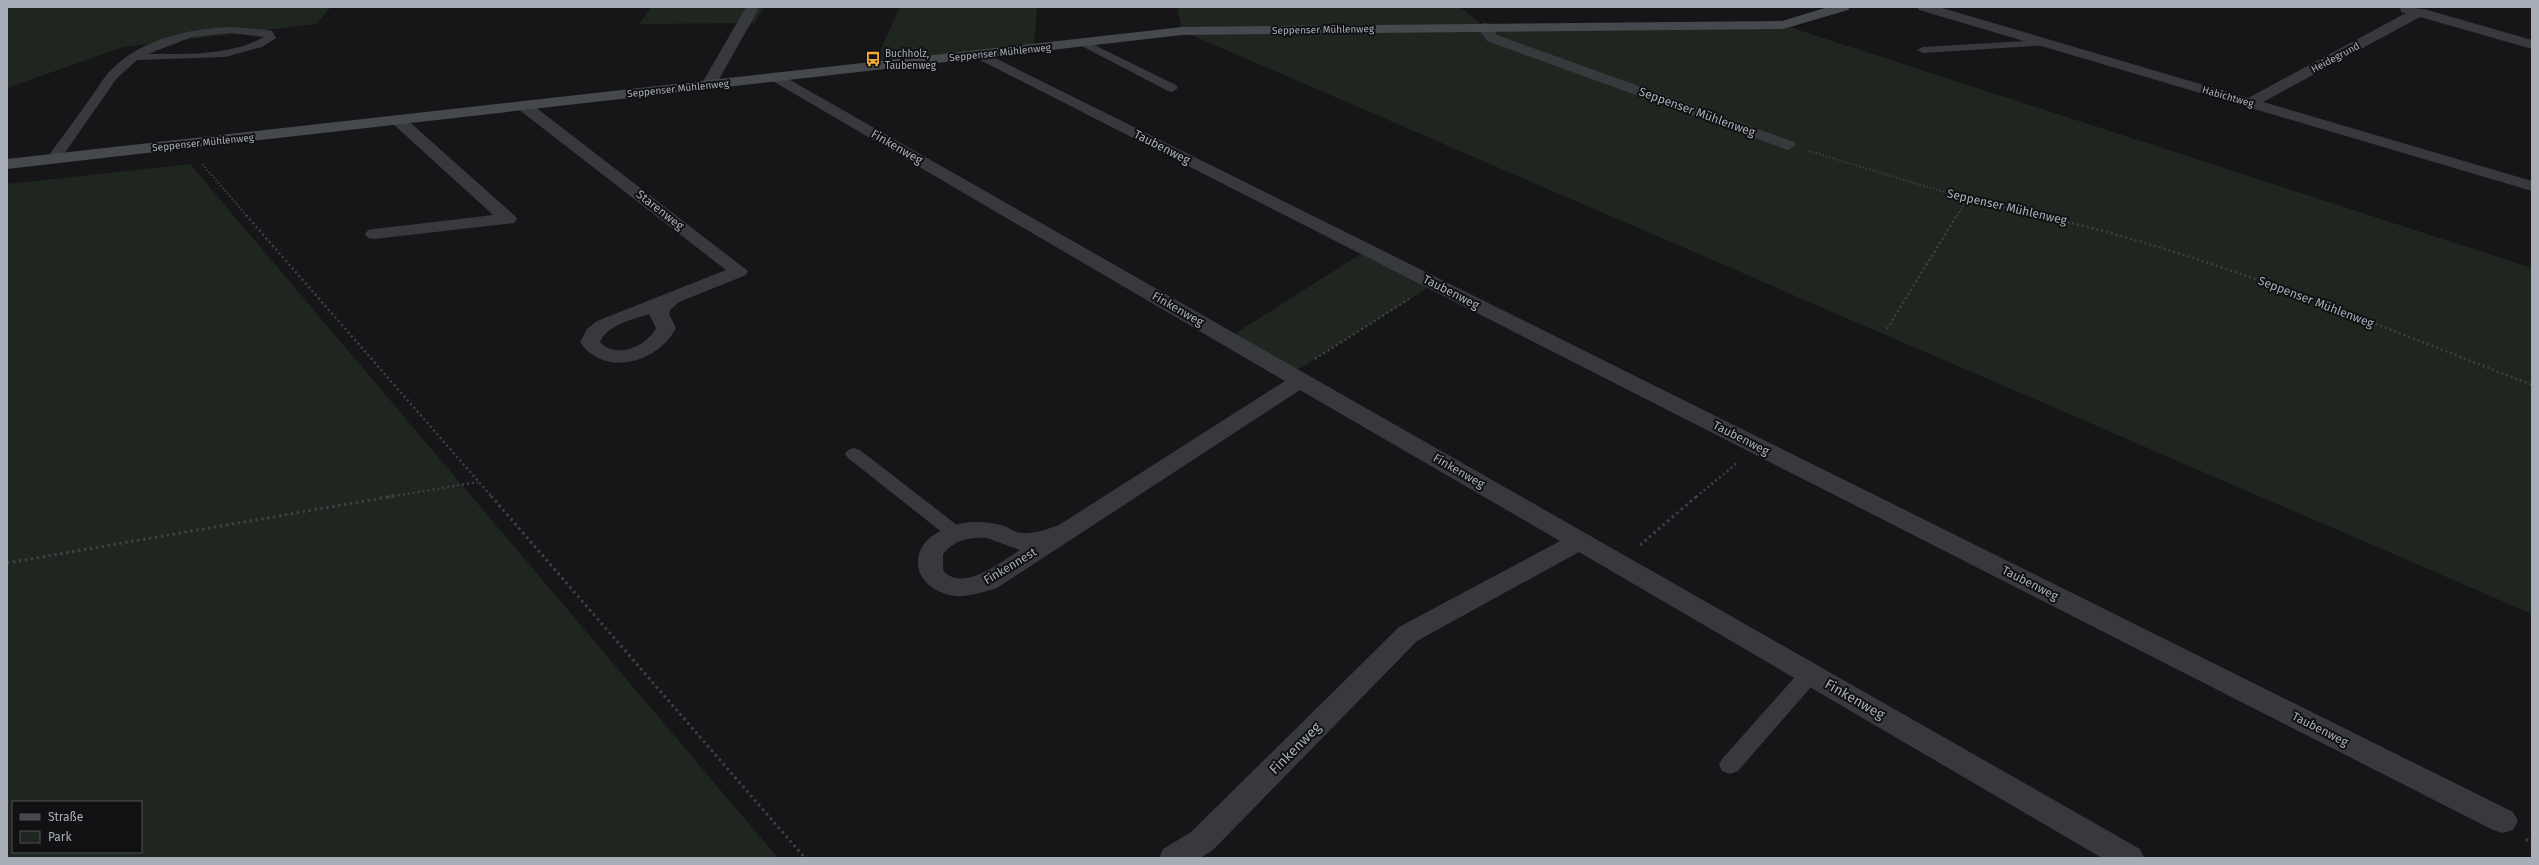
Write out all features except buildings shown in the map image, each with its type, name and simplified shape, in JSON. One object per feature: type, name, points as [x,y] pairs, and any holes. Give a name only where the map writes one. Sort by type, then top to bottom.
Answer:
[{"type":"street","name":"Seppenser Mühlenweg","points":[[7,164],[1182,30],[1783,24],[1843,7]]},
{"type":"street","name":"Habichtweg","points":[[1924,7],[2532,186]]},
{"type":"street","points":[[2401,7],[2532,45]]},
{"type":"street","points":[[709,85],[751,10]]},
{"type":"street","name":"Heidegrund","points":[[2250,102],[2420,12]]},
{"type":"street","name":"Seppenser Mühlenweg","points":[[1484,27],[1492,38],[1788,145]]},
{"type":"street","name":"Taubenweg","points":[[979,54],[2503,821]]},
{"type":"street","name":"Finkenweg","points":[[776,77],[2129,858]]},
{"type":"street","name":"Starenweg","points":[[524,106],[739,271],[672,298]]},
{"type":"street","points":[[374,234],[508,218],[398,120]]},
{"type":"street","name":"Finkennest","points":[[1066,531],[1047,538],[1031,541],[1013,540],[1002,534],[984,530],[969,530],[955,533],[942,540],[932,550],[928,561],[930,572],[939,581],[952,586],[970,587],[988,582],[1066,531],[1296,377]]},
{"type":"street","name":"Finkenweg","points":[[1174,858],[1202,841],[1408,634],[1580,541]]},
{"type":"lane","points":[[54,158],[108,82],[122,65],[135,57],[166,41],[192,32],[224,29],[252,30],[268,33],[270,38],[261,46],[246,50],[171,57],[135,57]]},
{"type":"lane","points":[[1082,42],[1172,88]]},
{"type":"lane","points":[[1923,50],[2044,43]]},
{"type":"lane","points":[[854,454],[955,533]]},
{"type":"lane","points":[[1730,765],[1810,674]]},
{"type":"path","points":[[185,144],[805,858]]},
{"type":"path","name":"Seppenser Mühlenweg","points":[[1788,145],[1967,199],[2096,228],[2245,274],[2532,385]]},
{"type":"path","points":[[1887,329],[1967,199]]},
{"type":"path","points":[[1296,377],[1434,284]]},
{"type":"path","points":[[1618,563],[1757,446]]},
{"type":"path","points":[[7,563],[478,482]]},
{"type":"green space","points":[[7,7],[331,7],[316,24],[123,47],[7,88]]},
{"type":"green space","points":[[652,7],[765,7],[754,23],[639,24]]},
{"type":"green space","points":[[900,7],[1037,7],[1034,48],[873,66]]},
{"type":"green space","points":[[1177,7],[1460,7],[1485,27],[1783,25],[2532,268],[2532,614],[1182,31]]},
{"type":"green space","points":[[190,164],[778,858],[7,858],[7,184]]},
{"type":"green space","points":[[1367,250],[1434,284],[1291,374],[1228,338]]},
{"type":"place","name":"Buchholz, Taubenweg","points":[[873,59]]}]
